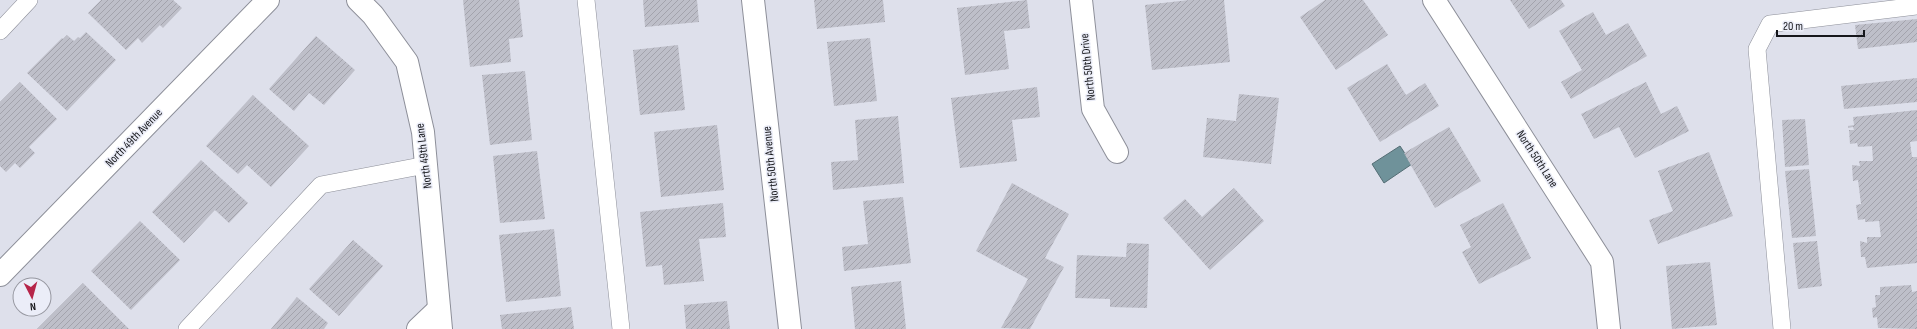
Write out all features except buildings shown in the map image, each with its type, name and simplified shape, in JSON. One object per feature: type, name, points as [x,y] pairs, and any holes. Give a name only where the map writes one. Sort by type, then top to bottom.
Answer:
[{"type":"street","name":"North 49th Avenue","points":[[0,275],[268,0]]},
{"type":"street","name":"North 49th Lane","points":[[358,0],[373,15],[407,62],[423,132],[440,319]]},
{"type":"street","name":"North 50th Avenue","points":[[753,0],[790,329]]},
{"type":"street","name":"North 50th Drive","points":[[1081,0],[1092,109],[1117,152]]},
{"type":"street","name":"North 50th Lane","points":[[1434,0],[1602,262],[1609,329]]},
{"type":"street","points":[[418,329],[440,319]]},
{"type":"lane","points":[[0,31],[29,0]]},
{"type":"lane","points":[[586,0],[621,329]]},
{"type":"lane","points":[[1782,329],[1757,49],[1770,24],[1917,6]]},
{"type":"lane","points":[[187,329],[321,184],[426,165]]},
{"type":"water","points":[[1400,146],[1412,164],[1384,183],[1372,164]]}]
